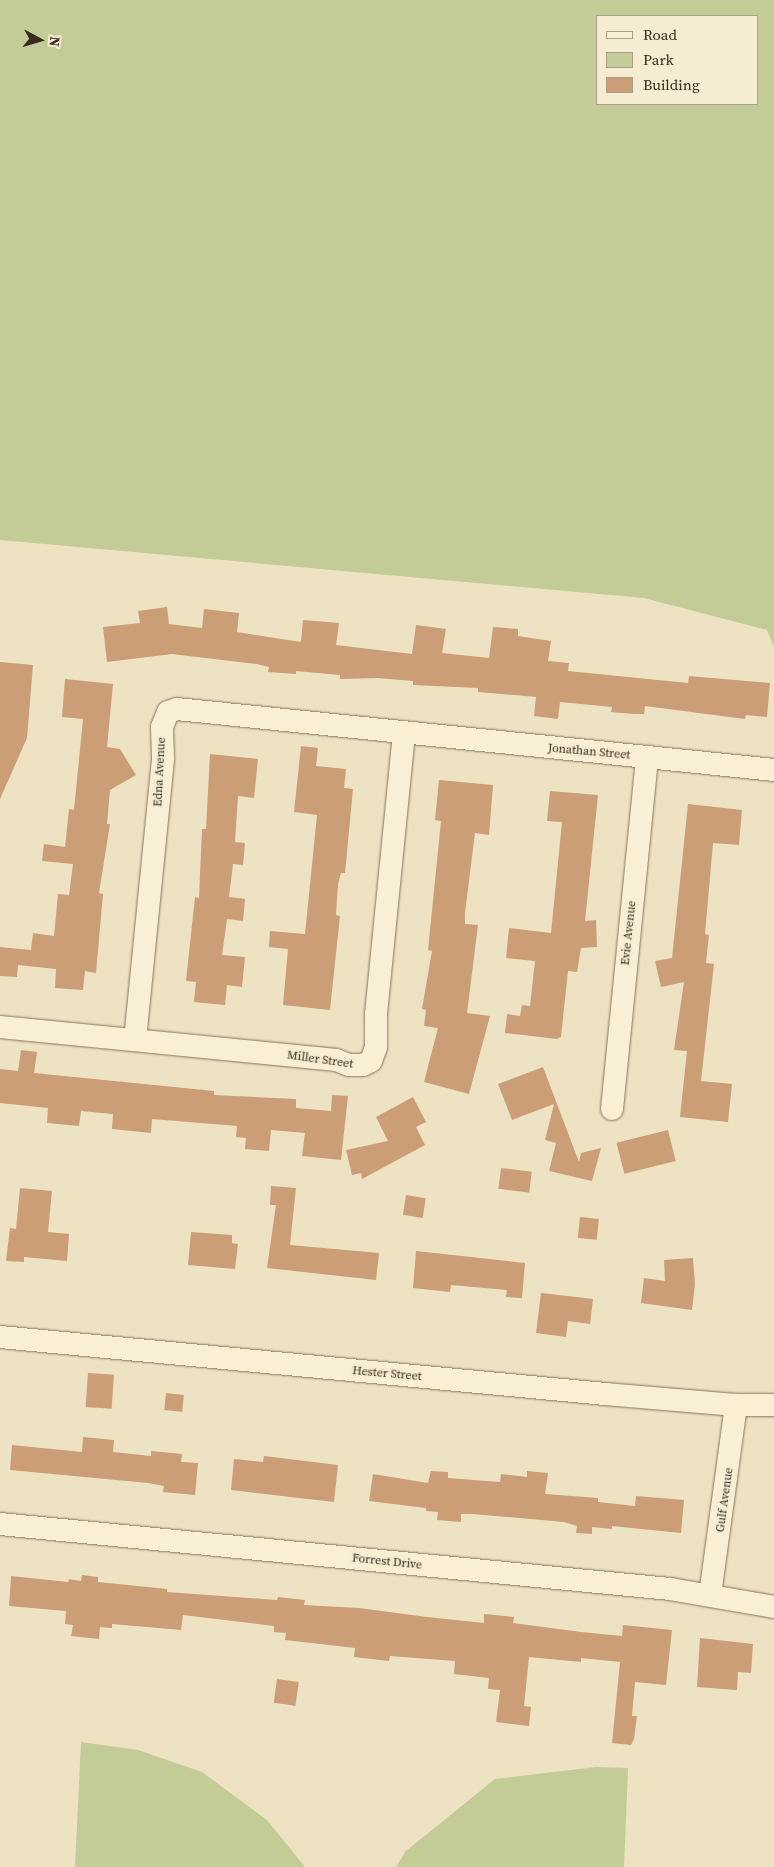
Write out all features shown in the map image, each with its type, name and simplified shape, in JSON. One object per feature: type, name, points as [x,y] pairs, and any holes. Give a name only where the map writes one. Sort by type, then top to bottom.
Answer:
[{"type":"street","name":"Edna Avenue","points":[[135,1040],[163,757],[162,727],[168,712],[177,709],[404,734]]},
{"type":"street","name":"Jonathan Street","points":[[404,734],[774,770]]},
{"type":"street","name":"Miller Street","points":[[0,1027],[336,1060],[349,1065],[363,1065],[371,1060],[376,1047],[376,1014],[404,734]]},
{"type":"street","name":"Evie Avenue","points":[[612,1109],[647,757]]},
{"type":"street","name":"Hester Street","points":[[0,1337],[736,1405],[774,1405]]},
{"type":"street","name":"Gulf Avenue","points":[[710,1595],[736,1405]]},
{"type":"street","name":"Forrest Drive","points":[[0,1524],[710,1595],[774,1607]]},
{"type":"green space","points":[[0,0],[774,0],[774,647],[767,630],[644,598],[0,540]]},
{"type":"green space","points":[[81,1742],[138,1750],[202,1772],[267,1820],[305,1867],[75,1867]]},
{"type":"green space","points":[[596,1767],[628,1768],[624,1867],[396,1867],[406,1851],[495,1779]]},
{"type":"building","points":[[167,607],[169,624],[202,628],[204,609],[239,613],[237,632],[301,642],[303,620],[339,623],[336,645],[412,654],[416,625],[446,629],[442,653],[489,658],[493,627],[518,629],[518,636],[551,641],[548,661],[569,663],[568,671],[688,683],[689,676],[770,683],[767,717],[746,715],[745,719],[645,706],[644,714],[634,714],[611,712],[612,707],[560,702],[558,719],[534,716],[536,697],[478,692],[478,688],[413,685],[413,681],[377,678],[340,679],[340,675],[296,671],[296,674],[268,672],[269,667],[257,664],[172,654],[107,662],[103,627],[140,623],[138,611]]},
{"type":"building","points":[[0,662],[33,665],[27,738],[0,799]]},
{"type":"building","points":[[65,679],[113,684],[107,747],[120,749],[136,775],[110,790],[107,824],[110,824],[99,893],[103,894],[96,973],[85,971],[83,990],[55,988],[56,969],[18,965],[17,977],[0,976],[0,947],[31,950],[33,933],[54,936],[58,894],[69,895],[73,864],[42,861],[44,844],[65,847],[69,809],[74,810],[83,719],[62,717]]},
{"type":"building","points":[[301,746],[318,748],[316,766],[346,769],[344,788],[353,789],[345,873],[341,873],[338,884],[336,915],[340,916],[330,1010],[283,1005],[288,949],[269,947],[270,931],[305,934],[317,815],[294,812]]},
{"type":"building","points":[[210,754],[258,759],[254,798],[238,796],[235,842],[245,843],[243,865],[233,864],[229,897],[245,899],[243,921],[227,919],[222,955],[245,957],[242,987],[227,985],[225,1005],[194,1002],[196,982],[186,981],[195,897],[199,898],[202,829],[206,829]]},
{"type":"building","points":[[439,780],[493,785],[489,835],[475,833],[465,913],[465,924],[478,925],[467,1013],[490,1016],[469,1094],[424,1082],[438,1028],[424,1026],[426,1010],[422,1009],[432,951],[428,950],[441,821],[435,820]]},
{"type":"building","points":[[550,791],[598,795],[585,921],[596,920],[597,947],[581,948],[577,972],[568,971],[561,1037],[557,1039],[505,1033],[507,1014],[520,1016],[522,1005],[530,1006],[535,961],[506,958],[509,928],[551,933],[562,822],[547,821]]},
{"type":"building","points":[[688,804],[742,810],[739,845],[713,843],[705,934],[709,935],[706,963],[714,964],[701,1081],[732,1084],[728,1122],[680,1117],[687,1051],[674,1050],[684,982],[661,987],[655,961],[672,958]]},
{"type":"building","points":[[21,1050],[37,1052],[34,1073],[214,1091],[214,1095],[296,1099],[296,1108],[331,1111],[332,1095],[348,1096],[341,1160],[302,1156],[305,1133],[271,1130],[269,1151],[245,1149],[246,1138],[236,1137],[237,1126],[152,1119],[151,1133],[112,1129],[113,1114],[81,1111],[79,1126],[47,1123],[48,1108],[0,1103],[0,1069],[18,1071]]},
{"type":"building","points":[[543,1067],[579,1162],[581,1153],[601,1148],[592,1181],[549,1171],[556,1143],[545,1140],[554,1104],[512,1120],[498,1084]]},
{"type":"building","points":[[413,1097],[426,1122],[416,1127],[425,1145],[362,1179],[361,1173],[352,1175],[346,1150],[388,1141],[376,1117]]},
{"type":"building","points":[[668,1130],[676,1161],[624,1174],[617,1143]]},
{"type":"building","points":[[501,1168],[532,1172],[529,1193],[498,1189]]},
{"type":"building","points":[[271,1186],[296,1188],[290,1245],[379,1253],[376,1280],[267,1268],[276,1205],[270,1205]]},
{"type":"building","points":[[20,1188],[52,1191],[48,1232],[69,1234],[67,1261],[24,1257],[24,1262],[6,1261],[10,1228],[16,1229]]},
{"type":"building","points":[[406,1195],[426,1198],[423,1218],[403,1215]]},
{"type":"building","points":[[580,1217],[599,1219],[597,1240],[578,1238]]},
{"type":"building","points":[[191,1232],[232,1235],[232,1243],[238,1244],[235,1269],[188,1265]]},
{"type":"building","points":[[416,1251],[525,1263],[522,1298],[506,1297],[507,1290],[451,1285],[450,1292],[413,1288]]},
{"type":"building","points":[[693,1258],[695,1284],[692,1310],[641,1303],[644,1278],[665,1281],[664,1260]]},
{"type":"building","points":[[541,1293],[593,1299],[590,1324],[568,1321],[566,1337],[536,1333]]},
{"type":"building","points":[[88,1373],[114,1375],[112,1409],[86,1407]]},
{"type":"building","points":[[166,1393],[184,1395],[182,1412],[164,1410]]},
{"type":"building","points":[[83,1437],[114,1440],[113,1452],[151,1456],[151,1451],[182,1454],[181,1462],[198,1463],[195,1495],[163,1492],[164,1486],[148,1483],[10,1470],[12,1445],[82,1452]]},
{"type":"building","points":[[264,1456],[338,1465],[334,1502],[231,1490],[234,1459],[263,1462]]},
{"type":"building","points":[[431,1471],[448,1472],[448,1478],[500,1482],[501,1474],[527,1477],[527,1471],[548,1473],[545,1494],[598,1498],[598,1502],[635,1506],[636,1496],[684,1500],[681,1533],[612,1526],[612,1529],[592,1527],[592,1534],[576,1533],[577,1526],[564,1522],[473,1514],[461,1514],[461,1522],[437,1520],[438,1512],[426,1511],[426,1508],[369,1501],[373,1474],[428,1483]]},
{"type":"building","points":[[82,1575],[98,1577],[98,1582],[167,1589],[167,1592],[277,1600],[278,1597],[305,1600],[304,1605],[359,1608],[484,1623],[484,1614],[514,1617],[513,1623],[622,1636],[623,1625],[672,1630],[666,1685],[635,1682],[632,1716],[637,1716],[634,1739],[631,1745],[612,1743],[620,1662],[581,1658],[581,1662],[529,1657],[524,1706],[531,1707],[529,1726],[496,1722],[500,1690],[488,1689],[489,1678],[454,1674],[455,1661],[390,1656],[389,1661],[354,1657],[355,1648],[285,1640],[286,1633],[274,1632],[274,1626],[183,1615],[181,1630],[112,1624],[112,1628],[100,1627],[99,1639],[71,1636],[73,1625],[65,1624],[66,1611],[9,1606],[11,1576],[68,1582],[69,1579],[81,1581]]},
{"type":"building","points":[[700,1638],[753,1644],[751,1673],[738,1672],[737,1690],[697,1687]]},
{"type":"building","points":[[277,1679],[299,1682],[295,1706],[274,1703]]}]
